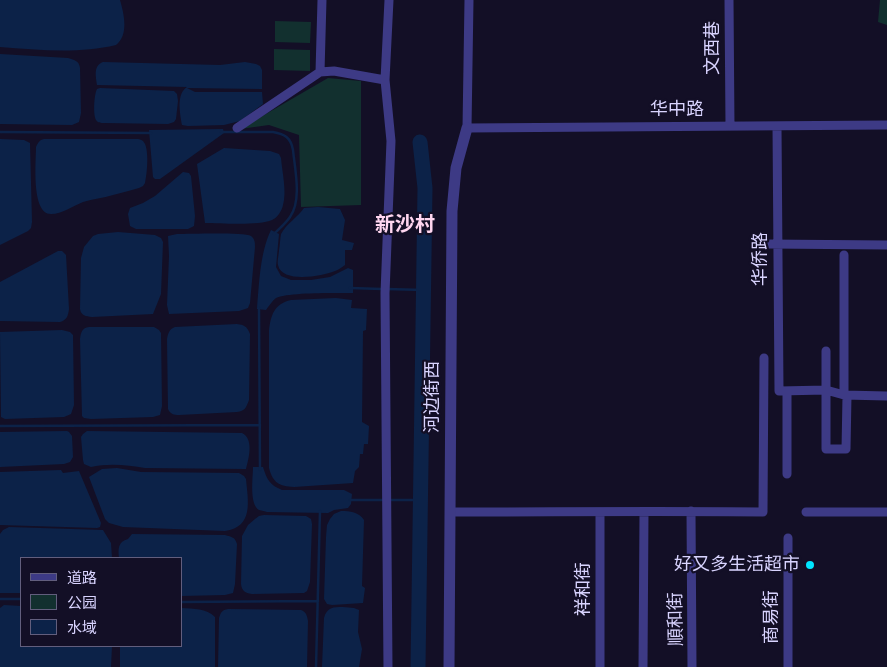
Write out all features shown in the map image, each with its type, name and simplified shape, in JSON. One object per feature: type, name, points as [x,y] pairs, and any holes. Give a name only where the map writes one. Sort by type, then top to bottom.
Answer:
[{"type":"street","points":[[320,72],[322,0]]},
{"type":"street","points":[[388,667],[385,289],[391,141],[385,80],[389,0]]},
{"type":"street","points":[[467,128],[470,0]]},
{"type":"street","name":"文西巷","points":[[729,0],[730,126]]},
{"type":"street","points":[[237,128],[320,72],[334,71],[385,80]]},
{"type":"street","name":"华中路","points":[[467,128],[887,125]]},
{"type":"street","name":"华侨路","points":[[777,126],[783,391],[787,474]]},
{"type":"street","name":"河边街西","points":[[449,667],[452,211],[456,168],[467,128]]},
{"type":"street","points":[[768,244],[887,245]]},
{"type":"street","points":[[826,351],[826,449],[846,449],[844,255]]},
{"type":"street","points":[[450,512],[763,512],[764,358]]},
{"type":"street","points":[[783,391],[826,390],[845,396],[887,396]]},
{"type":"street","name":"順和街","points":[[691,511],[692,667]]},
{"type":"street","name":"祥和街","points":[[600,512],[600,667]]},
{"type":"street","points":[[643,667],[644,512]]},
{"type":"street","points":[[806,512],[887,512]]},
{"type":"street","name":"商易街","points":[[788,538],[788,667]]},
{"type":"green space","points":[[880,0],[887,0],[887,25],[878,22]]},
{"type":"green space","points":[[275,21],[311,22],[310,43],[275,42]]},
{"type":"green space","points":[[274,49],[310,50],[310,71],[274,70]]},
{"type":"green space","points":[[328,78],[361,81],[361,205],[301,207],[299,135],[269,125],[240,129]]},
{"type":"water","points":[[0,0],[120,0],[124,18],[123,36],[116,45],[88,50],[58,51],[0,47]]},
{"type":"water","points":[[0,54],[68,58],[78,62],[80,68],[81,113],[79,122],[72,125],[0,124]]},
{"type":"water","points":[[103,62],[220,65],[245,62],[256,64],[262,70],[262,89],[187,88],[195,92],[262,92],[263,104],[240,121],[224,125],[182,125],[180,99],[181,94],[187,87],[97,85],[96,69]]},
{"type":"water","points":[[97,89],[174,91],[177,94],[178,101],[176,119],[168,124],[99,122],[95,117],[94,105]]},
{"type":"water","points":[[223,129],[224,133],[160,179],[153,177],[149,130]]},
{"type":"water","points":[[0,139],[24,140],[30,143],[32,222],[31,228],[28,231],[0,245]]},
{"type":"water","points":[[44,139],[141,140],[145,144],[147,153],[145,183],[139,188],[83,202],[59,213],[51,214],[45,212],[40,206],[37,196],[35,174],[36,147]]},
{"type":"water","points":[[224,148],[270,151],[279,154],[285,194],[280,212],[274,219],[249,224],[205,223],[197,164]]},
{"type":"water","points":[[183,172],[189,173],[191,176],[195,216],[194,226],[188,229],[136,229],[130,226],[128,214],[130,208],[155,196]]},
{"type":"water","points":[[304,208],[340,209],[345,220],[342,240],[354,243],[352,250],[345,250],[345,265],[335,271],[304,277],[287,275],[281,271],[278,265],[281,234]]},
{"type":"water","points":[[271,230],[279,234],[276,267],[281,276],[291,280],[311,280],[330,277],[348,268],[353,270],[353,293],[313,293],[282,296],[276,298],[266,310],[257,309],[262,258]]},
{"type":"water","points":[[118,232],[155,235],[161,238],[163,242],[161,294],[153,314],[92,317],[84,315],[80,309],[81,258],[84,247],[93,236]]},
{"type":"water","points":[[216,233],[252,237],[255,247],[248,308],[239,311],[169,314],[167,305],[168,236]]},
{"type":"water","points":[[58,251],[62,251],[66,255],[69,309],[66,319],[60,322],[0,321],[0,282]]},
{"type":"water","points":[[336,298],[352,300],[351,308],[367,309],[366,330],[363,331],[362,422],[369,426],[368,444],[364,444],[363,454],[360,454],[359,467],[355,471],[353,483],[284,486],[277,483],[272,477],[269,468],[269,330],[271,320],[277,307],[285,302],[291,300]]},
{"type":"water","points":[[237,324],[245,326],[250,334],[249,400],[245,409],[237,412],[179,415],[171,413],[168,409],[167,339],[170,330],[175,327]]},
{"type":"water","points":[[89,327],[154,327],[159,330],[161,333],[162,406],[160,415],[153,417],[91,419],[82,416],[80,339],[82,331]]},
{"type":"water","points":[[62,330],[73,335],[74,405],[71,414],[64,417],[5,419],[1,417],[0,332]]},
{"type":"water","points":[[67,431],[72,436],[73,457],[70,462],[64,464],[0,467],[0,432]]},
{"type":"water","points":[[87,431],[242,433],[248,440],[249,454],[246,469],[145,468],[125,465],[91,467],[84,464],[83,460],[81,437]]},
{"type":"water","points":[[253,467],[263,467],[269,482],[282,490],[344,490],[352,494],[351,504],[348,508],[328,513],[267,512],[259,510],[256,507],[253,496]]},
{"type":"water","points":[[117,468],[141,472],[239,473],[246,479],[248,504],[245,519],[234,529],[225,531],[123,527],[109,523],[105,519],[89,477],[102,469]]},
{"type":"water","points":[[61,470],[63,473],[79,471],[101,523],[100,527],[0,525],[0,472]]},
{"type":"water","points":[[341,511],[354,512],[364,520],[362,586],[365,588],[363,603],[332,605],[327,604],[324,599],[327,525],[334,514]]},
{"type":"water","points":[[259,516],[306,516],[311,519],[310,582],[307,591],[304,593],[252,594],[243,590],[241,584],[242,536],[248,525]]},
{"type":"water","points":[[9,527],[103,530],[111,543],[112,557],[20,557],[20,593],[0,593],[0,534]]},
{"type":"water","points":[[132,534],[225,535],[233,538],[237,544],[233,593],[225,595],[182,596],[182,557],[119,557],[120,544]]},
{"type":"water","points":[[4,605],[20,606],[20,647],[112,647],[111,667],[0,667],[0,608]]},
{"type":"water","points":[[343,607],[359,610],[358,632],[362,649],[359,667],[322,667],[325,614],[331,608]]},
{"type":"water","points":[[182,608],[204,610],[215,617],[215,667],[120,667],[120,647],[182,647]]},
{"type":"water","points":[[224,610],[301,610],[304,612],[307,615],[308,621],[307,667],[218,667],[219,618]]},
{"type":"waterway","points":[[0,132],[151,133]]},
{"type":"waterway","points":[[221,132],[273,132],[284,135],[291,142],[296,176],[296,202],[290,217],[274,234]]},
{"type":"waterway","points":[[418,667],[425,188],[420,142]]},
{"type":"waterway","points":[[350,288],[382,289]]},
{"type":"waterway","points":[[387,289],[423,290]]},
{"type":"waterway","points":[[259,308],[260,470]]},
{"type":"waterway","points":[[0,426],[260,425]]},
{"type":"waterway","points":[[350,500],[384,500]]},
{"type":"waterway","points":[[390,500],[421,500]]},
{"type":"waterway","points":[[316,667],[320,511]]},
{"type":"waterway","points":[[0,599],[20,599]]},
{"type":"waterway","points":[[182,602],[318,601]]},
{"type":"place","name":"好又多生活超市","points":[[810,565]]},
{"type":"district","name":"新沙村","points":[[405,225]]}]
